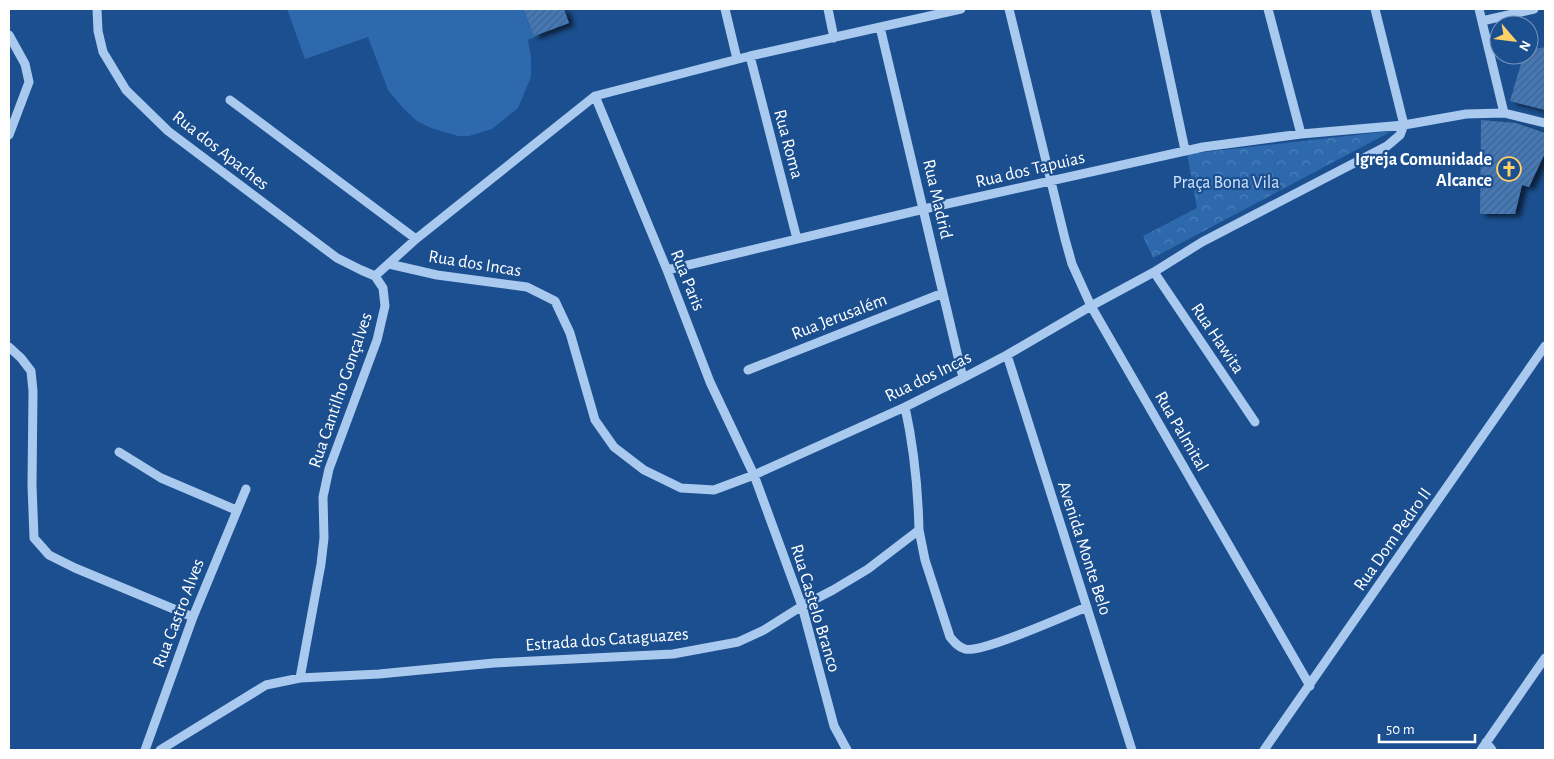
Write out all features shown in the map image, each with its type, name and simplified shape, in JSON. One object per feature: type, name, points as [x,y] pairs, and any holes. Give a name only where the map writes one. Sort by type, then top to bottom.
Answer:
[{"type":"street","name":"Rua dos Apaches","points":[[97,9],[98,31],[103,52],[126,90],[168,132],[337,258],[375,276]]},
{"type":"street","points":[[725,9],[737,59]]},
{"type":"street","points":[[828,9],[834,38]]},
{"type":"street","points":[[375,276],[416,239],[595,96],[737,59],[834,38],[936,12],[961,9]]},
{"type":"street","name":"Rua Palmital","points":[[1008,9],[1072,264],[1091,306],[1310,686]]},
{"type":"street","points":[[1155,9],[1186,150]]},
{"type":"street","points":[[1268,9],[1301,134]]},
{"type":"street","points":[[1375,9],[1404,125],[1466,114],[1504,113],[1545,123]]},
{"type":"street","points":[[1479,9],[1504,113]]},
{"type":"street","points":[[1482,21],[1534,9]]},
{"type":"street","name":"Rua Madrid","points":[[880,27],[963,378]]},
{"type":"street","points":[[9,35],[25,64],[29,82],[9,135]]},
{"type":"street","name":"Rua Roma","points":[[750,56],[797,239]]},
{"type":"street","name":"Rua Paris","points":[[595,96],[667,270],[710,382],[754,476]]},
{"type":"street","points":[[230,100],[416,239]]},
{"type":"street","name":"Rua dos Tapuias","points":[[667,270],[924,209],[1052,182],[1186,150],[1301,134],[1404,125]]},
{"type":"street","name":"Rua dos Incas","points":[[389,264],[437,275],[527,287],[555,301],[570,333],[595,420],[614,447],[644,470],[681,488],[714,490],[754,476],[904,407],[1007,356],[1091,306],[1154,272],[1202,242],[1387,146],[1400,135],[1404,125]]},
{"type":"street","name":"Rua Hawita","points":[[1154,272],[1255,422]]},
{"type":"street","name":"Rua Cantilho Gonçalves","points":[[300,678],[321,564],[324,538],[323,497],[329,469],[377,340],[384,306],[383,288],[375,276]]},
{"type":"street","name":"Rua Jerusalém","points":[[748,370],[942,293]]},
{"type":"street","name":"Rua Dom Pedro II","points":[[1264,750],[1545,346]]},
{"type":"street","points":[[9,348],[21,358],[30,370],[32,377],[34,538],[49,555],[75,568],[194,617]]},
{"type":"street","name":"Avenida Monte Belo","points":[[1007,356],[1132,750]]},
{"type":"street","points":[[904,407],[916,462],[919,530],[925,560],[950,637],[958,646],[966,650],[985,647],[1087,607]]},
{"type":"street","points":[[119,452],[161,478],[236,510]]},
{"type":"street","name":"Rua Castelo Branco","points":[[754,476],[802,606],[834,726],[847,750]]},
{"type":"street","name":"Rua Castro Alves","points":[[145,750],[194,617],[246,489]]},
{"type":"street","name":"Estrada dos Cataguazes","points":[[160,750],[266,685],[300,678],[379,674],[494,663],[673,654],[738,642],[764,630],[868,569],[919,530]]},
{"type":"street","points":[[1481,750],[1545,658]]},
{"type":"street","points":[[1486,742],[1492,750]]},
{"type":"green space","points":[[287,9],[564,9],[569,23],[528,40],[531,57],[531,77],[518,108],[492,129],[469,136],[458,136],[431,128],[417,121],[403,108],[388,90],[368,37],[305,59]]},
{"type":"green space","name":"Praça Bona Vila","points":[[1392,131],[1153,258],[1143,236],[1197,208],[1187,154]]},
{"type":"building","points":[[524,9],[564,9],[569,23],[534,36]]},
{"type":"building","points":[[1545,47],[1545,110],[1510,101],[1521,65],[1539,65],[1539,48]]},
{"type":"building","name":"Igreja Comunidade Alcance","points":[[1481,120],[1516,123],[1545,133],[1545,153],[1529,187],[1522,185],[1515,214],[1480,214]]},
{"type":"place","name":"Igreja Comunidade Alcance","points":[[1509,169]]}]
